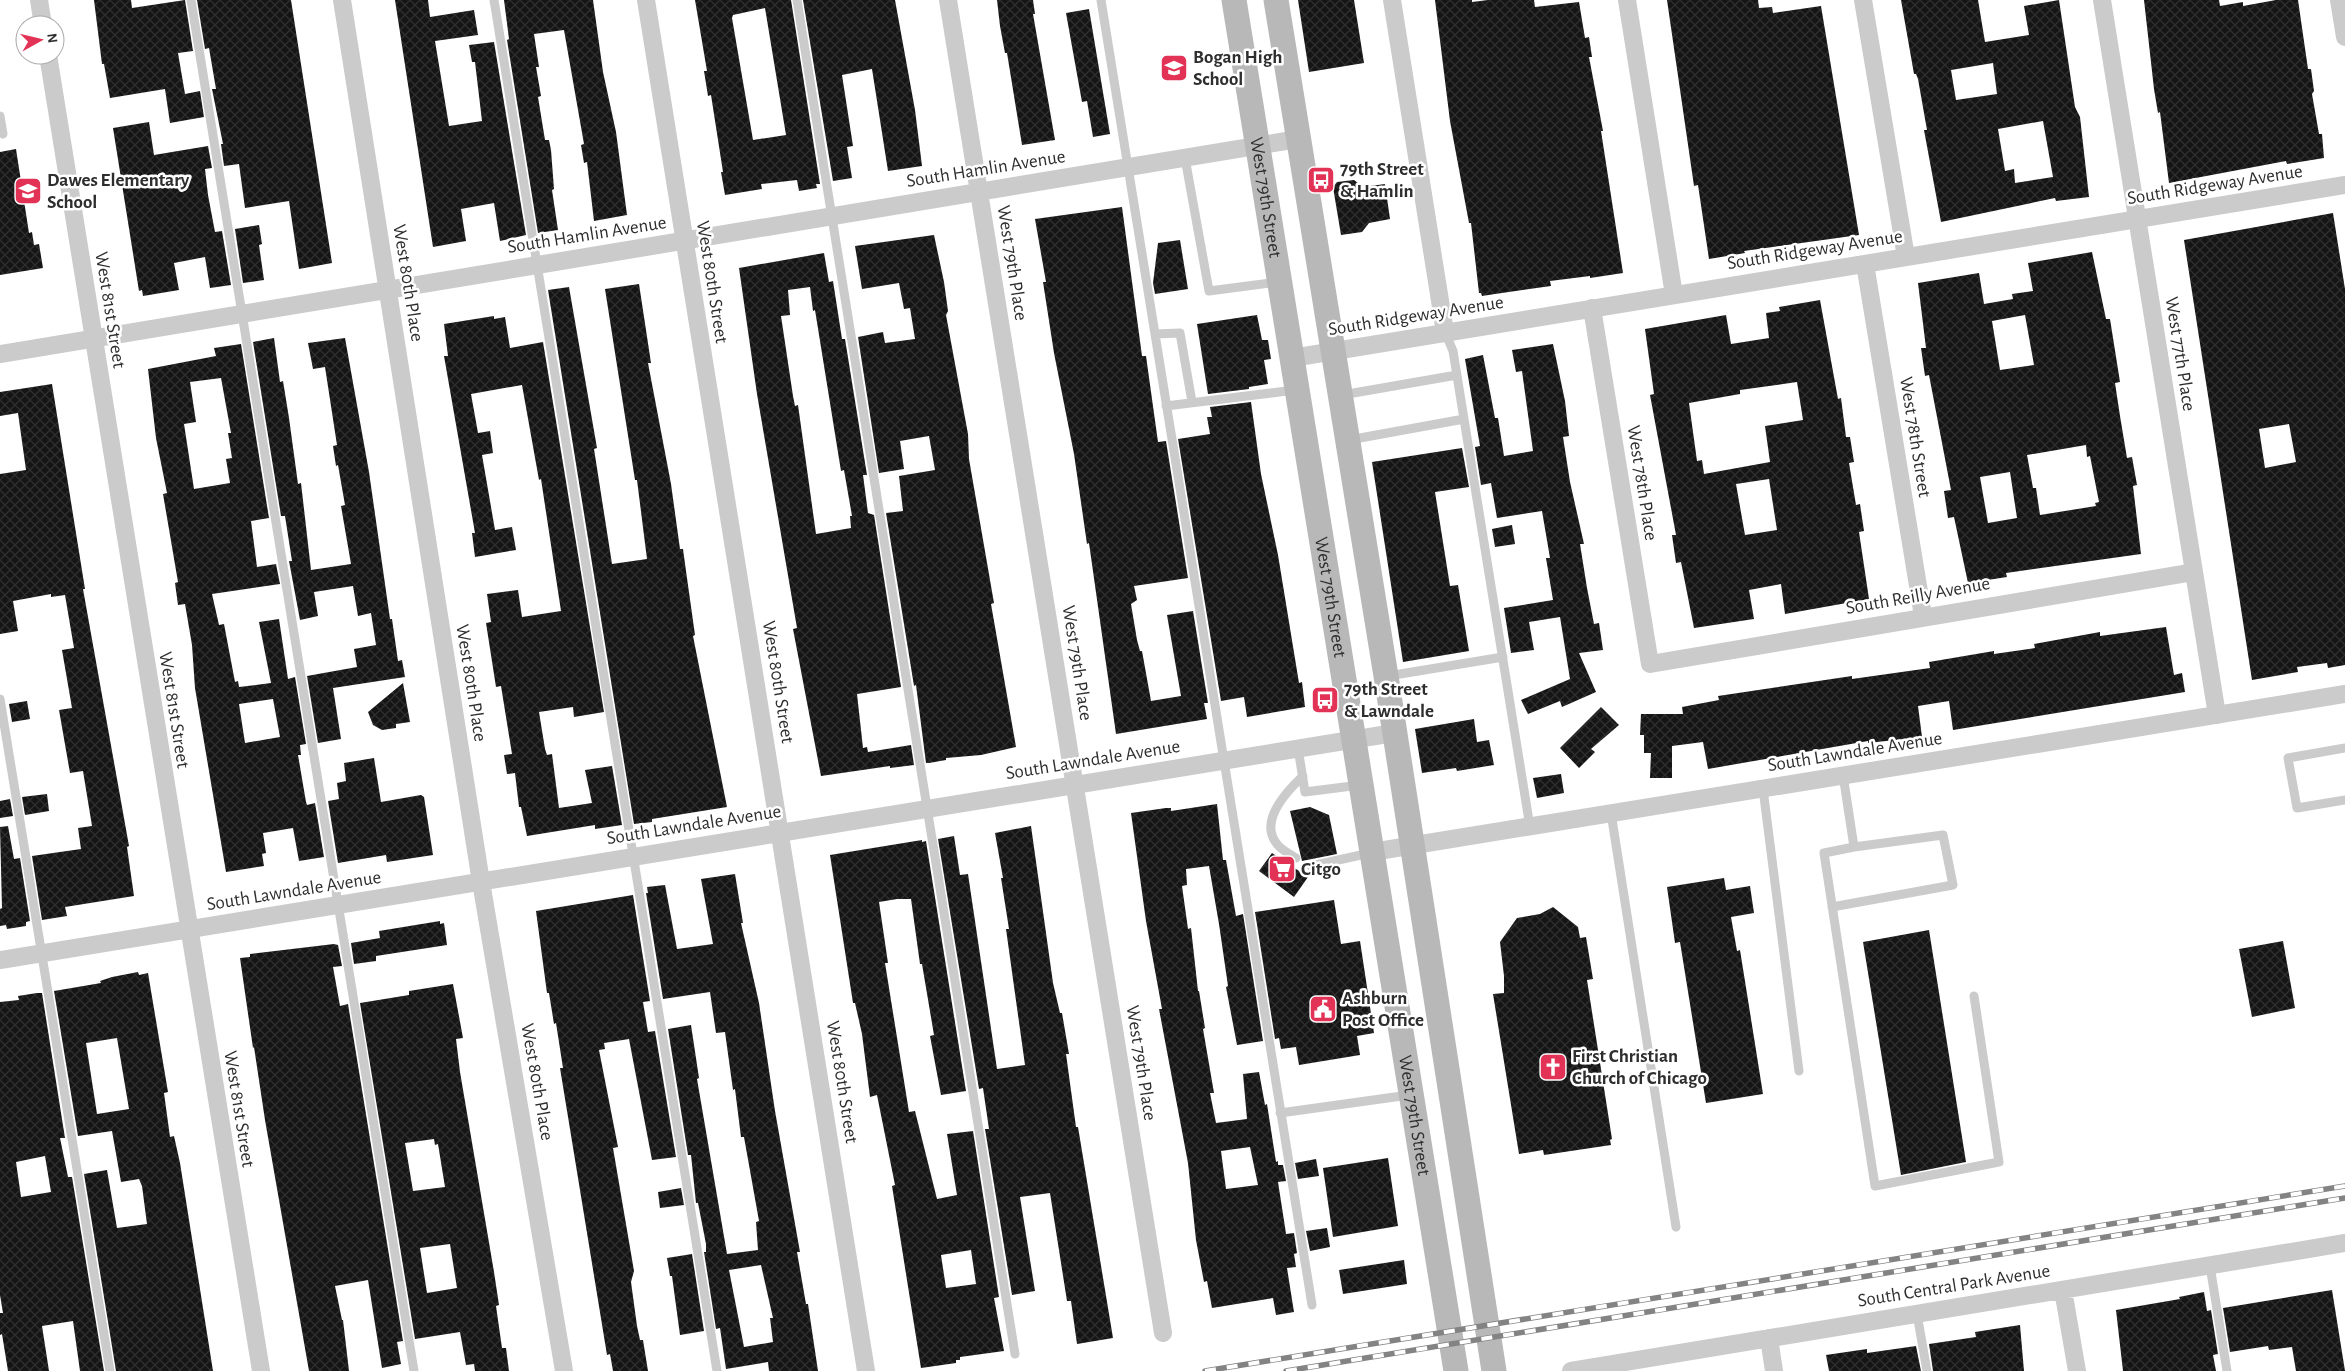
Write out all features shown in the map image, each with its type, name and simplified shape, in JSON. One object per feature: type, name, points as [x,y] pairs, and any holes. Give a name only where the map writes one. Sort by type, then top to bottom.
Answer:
[{"type":"main road","name":"West 79th Street","points":[[1234,0],[1456,1371]]},
{"type":"main road","name":"West 79th Street","points":[[1276,0],[1386,676],[1494,1371]]},
{"type":"street","points":[[39,0],[41,15]]},
{"type":"street","name":"West 80th Place","points":[[342,0],[481,882],[564,1371]]},
{"type":"street","name":"West 80th Street","points":[[646,0],[866,1371]]},
{"type":"street","name":"West 79th Place","points":[[948,0],[1163,1333]]},
{"type":"street","points":[[1392,0],[1445,332]]},
{"type":"street","points":[[1627,0],[1674,295]]},
{"type":"street","points":[[1863,0],[1906,257]]},
{"type":"street","name":"West 77th Place","points":[[2102,0],[2217,715]]},
{"type":"street","points":[[2339,0],[2345,37]]},
{"type":"street","name":"West 81st Street","points":[[50,65],[188,930],[261,1371]]},
{"type":"street","name":"South Hamlin Avenue","points":[[0,354],[1298,139]]},
{"type":"street","name":"South Ridgeway Avenue","points":[[1292,358],[2345,185]]},
{"type":"street","name":"West 78th Street","points":[[1866,264],[1923,616]]},
{"type":"street","name":"West 78th Place","points":[[1592,308],[1650,664]]},
{"type":"street","name":"South Reilly Avenue","points":[[1650,664],[1923,616],[2194,572]]},
{"type":"street","name":"South Lawndale Avenue","points":[[1372,852],[2345,694]]},
{"type":"street","name":"South Lawndale Avenue","points":[[0,960],[1394,733]]},
{"type":"street","name":"South Central Park Avenue","points":[[1571,1371],[1638,1365],[1769,1338],[2345,1243]]},
{"type":"street","points":[[2064,1290],[2076,1371]]},
{"type":"street","points":[[1769,1338],[1774,1371]]},
{"type":"lane","points":[[191,0],[414,1371]]},
{"type":"lane","points":[[494,0],[717,1371]]},
{"type":"lane","points":[[797,0],[1014,1354]]},
{"type":"lane","points":[[1101,0],[1312,1305]]},
{"type":"lane","points":[[0,116],[3,134]]},
{"type":"lane","points":[[1185,158],[1209,290],[1280,282]]},
{"type":"lane","points":[[1445,332],[1453,351],[1457,374],[1530,827]]},
{"type":"lane","points":[[1155,334],[1180,333],[1192,402]]},
{"type":"lane","points":[[1339,395],[1457,374]]},
{"type":"lane","points":[[1166,406],[1298,389]]},
{"type":"lane","points":[[1347,441],[1464,418]]},
{"type":"lane","points":[[1386,676],[1503,657]]},
{"type":"lane","points":[[0,699],[110,1371]]},
{"type":"lane","points":[[1298,748],[1305,792],[1362,784]]},
{"type":"lane","points":[[2345,748],[2288,758],[2297,808],[2345,800]]},
{"type":"lane","points":[[1843,775],[1854,847]]},
{"type":"lane","points":[[1296,858],[1276,844],[1271,831],[1273,814],[1287,791],[1303,776]]},
{"type":"lane","points":[[1763,789],[1799,1071]]},
{"type":"lane","points":[[1611,813],[1676,1227]]},
{"type":"lane","points":[[1832,907],[1952,885],[1944,835],[1824,852],[1832,907],[1875,1186],[1999,1162],[1974,996]]},
{"type":"lane","points":[[1311,866],[1372,852]]},
{"type":"lane","points":[[1280,1113],[1411,1094]]},
{"type":"lane","points":[[2210,1266],[2227,1371]]},
{"type":"lane","points":[[1917,1314],[1927,1371]]},
{"type":"building","points":[[94,0],[131,0],[132,8],[185,0],[193,51],[178,53],[185,94],[200,91],[204,117],[170,123],[165,89],[110,98],[104,64],[102,64]]},
{"type":"building","points":[[197,0],[291,0],[332,263],[299,269],[289,201],[245,208],[239,164],[224,166],[221,144],[223,144],[212,89],[216,89],[209,48],[205,49]]},
{"type":"building","points":[[395,0],[428,0],[430,17],[474,10],[478,35],[435,41],[449,126],[482,121],[475,62],[472,62],[469,45],[494,42],[526,235],[500,241],[494,203],[461,209],[466,241],[433,247]]},
{"type":"building","points":[[504,0],[593,0],[603,72],[616,132],[627,215],[594,221],[587,162],[584,163],[581,145],[584,144],[564,30],[534,34],[539,67],[536,67],[541,96],[538,97],[545,140],[549,140],[551,150],[554,189],[552,190],[558,230],[538,233],[507,40],[509,39]]},
{"type":"building","points":[[695,0],[791,0],[820,184],[816,184],[817,188],[799,191],[797,180],[761,184],[762,189],[725,195],[711,95],[708,96],[704,71],[707,71]],"holes":[[[765,8],[786,135],[753,140],[733,15]]]},
{"type":"building","points":[[803,0],[895,0],[915,110],[922,166],[888,171],[872,69],[842,75],[853,146],[847,147],[852,178],[833,181]]},
{"type":"building","points":[[997,0],[1033,0],[1035,14],[1033,14],[1055,140],[1022,145]]},
{"type":"building","points":[[1298,0],[1354,0],[1364,63],[1309,72]]},
{"type":"building","points":[[1435,0],[1472,0],[1472,2],[1534,0],[1535,7],[1579,2],[1585,38],[1589,37],[1592,57],[1589,57],[1603,131],[1601,131],[1623,273],[1550,281],[1551,286],[1482,296],[1479,293],[1471,223],[1469,223],[1450,121]]},
{"type":"building","points":[[1667,0],[1758,0],[1759,8],[1772,7],[1773,13],[1821,6],[1859,235],[1744,251],[1745,253],[1709,259],[1698,185],[1694,186]]},
{"type":"building","points":[[1901,0],[1978,0],[1985,42],[2029,35],[2024,6],[2059,0],[2075,107],[2080,117],[2089,197],[2056,201],[2055,198],[1941,222],[1924,130],[1927,130],[1918,79],[1916,74],[1914,74]],"holes":[[[1993,63],[1997,94],[1956,100],[1951,70]],[[2043,121],[2053,177],[2015,183],[2014,169],[2005,171],[1998,129]]]},
{"type":"building","points":[[2144,0],[2219,0],[2220,6],[2243,2],[2243,6],[2276,0],[2298,0],[2308,69],[2311,69],[2314,91],[2312,94],[2319,134],[2322,134],[2324,158],[2287,164],[2286,161],[2169,183],[2160,112],[2158,113],[2154,89]]},
{"type":"building","points":[[1089,9],[1110,134],[1093,137],[1087,101],[1082,102],[1066,13]]},
{"type":"building","points":[[149,122],[154,155],[208,146],[212,168],[205,169],[208,195],[215,232],[222,231],[231,285],[210,288],[205,257],[174,263],[179,290],[143,296],[142,290],[139,291],[113,128]]},
{"type":"building","points":[[16,149],[29,233],[32,232],[34,245],[39,244],[43,268],[0,275],[0,152]]},
{"type":"building","points":[[1354,180],[1363,187],[1385,184],[1390,219],[1369,223],[1362,232],[1341,235],[1333,187],[1337,182]]},
{"type":"building","points":[[1122,207],[1142,356],[1146,356],[1158,442],[1166,441],[1188,578],[1134,586],[1137,600],[1131,604],[1137,640],[1140,651],[1142,651],[1151,701],[1181,696],[1167,615],[1193,611],[1208,703],[1204,703],[1207,719],[1116,734],[1089,543],[1087,544],[1074,454],[1054,353],[1043,282],[1046,282],[1035,219]]},
{"type":"building","points":[[2333,213],[2345,289],[2345,665],[2328,668],[2327,663],[2297,667],[2298,672],[2252,680],[2184,240]],"holes":[[[2289,424],[2296,462],[2265,468],[2259,429]]]},
{"type":"building","points":[[259,225],[262,244],[259,245],[264,280],[243,283],[235,229]]},
{"type":"building","points":[[934,235],[944,282],[948,311],[946,315],[968,434],[969,459],[994,603],[991,604],[1016,747],[981,755],[946,758],[946,760],[926,763],[916,685],[914,686],[886,513],[903,511],[899,476],[935,470],[929,436],[900,441],[904,469],[879,473],[858,337],[883,332],[885,343],[915,339],[910,308],[904,309],[899,283],[862,289],[855,246]]},
{"type":"building","points":[[1180,240],[1188,289],[1155,294],[1153,283],[1158,243]]},
{"type":"building","points":[[2092,252],[2106,319],[2110,319],[2120,382],[2115,383],[2120,416],[2127,458],[2132,457],[2137,485],[2133,486],[2141,554],[2006,573],[2007,577],[1968,583],[1954,517],[1948,518],[1944,491],[1951,490],[1929,375],[1925,376],[1921,348],[1926,348],[1918,283],[1979,273],[1984,304],[2013,299],[2012,294],[2033,291],[2028,263]],"holes":[[[2025,315],[2034,365],[2000,370],[1992,321]],[[2086,445],[2087,457],[2090,456],[2099,502],[2095,503],[2096,506],[2040,515],[2036,488],[2033,488],[2027,455]],[[2010,472],[2017,518],[1988,523],[1980,477]]]},
{"type":"building","points":[[824,253],[829,282],[833,281],[842,339],[845,339],[867,475],[863,475],[868,513],[874,515],[901,687],[857,694],[863,748],[867,747],[868,752],[911,745],[914,765],[890,768],[890,766],[821,776],[793,629],[797,628],[757,394],[739,268]],"holes":[[[810,287],[813,311],[815,310],[841,471],[844,470],[852,516],[850,516],[851,528],[816,534],[798,405],[795,406],[793,396],[781,316],[790,315],[788,290]]]},
{"type":"building","points":[[639,284],[651,363],[648,363],[671,484],[680,549],[683,549],[695,635],[693,636],[727,807],[652,819],[652,822],[634,824],[548,290],[569,287],[597,448],[594,449],[612,564],[647,559],[637,480],[635,480],[605,289]]},
{"type":"building","points":[[1820,300],[1838,399],[1841,398],[1846,437],[1850,437],[1854,462],[1849,463],[1856,505],[1860,504],[1864,531],[1859,532],[1869,599],[1785,614],[1781,584],[1749,590],[1754,619],[1694,628],[1681,562],[1676,563],[1672,535],[1676,535],[1650,395],[1654,394],[1645,329],[1726,315],[1731,344],[1769,338],[1766,313],[1780,311],[1779,307]],"holes":[[[1797,382],[1803,420],[1765,426],[1770,462],[1704,474],[1702,460],[1697,461],[1689,403],[1740,394],[1740,390]],[[1769,479],[1777,530],[1745,535],[1736,484]]]},
{"type":"building","points":[[1257,315],[1262,340],[1268,340],[1271,359],[1264,360],[1268,384],[1249,387],[1249,389],[1208,394],[1197,324]]},
{"type":"building","points":[[494,316],[494,319],[505,317],[510,348],[543,342],[604,712],[574,717],[573,707],[539,712],[545,749],[547,755],[552,754],[559,808],[592,803],[585,770],[612,766],[622,825],[595,829],[595,825],[527,836],[521,807],[519,807],[515,773],[507,774],[504,755],[512,754],[501,686],[496,687],[486,623],[491,622],[487,594],[518,590],[522,617],[561,611],[541,479],[539,480],[522,385],[471,394],[478,433],[490,431],[493,453],[482,455],[495,530],[512,527],[516,550],[475,557],[472,533],[475,533],[444,356],[448,356],[444,324]]},
{"type":"building","points":[[274,338],[280,382],[283,381],[298,484],[301,483],[311,570],[351,564],[341,506],[345,505],[333,446],[337,445],[325,367],[313,369],[308,343],[345,338],[369,472],[390,619],[392,619],[398,661],[402,660],[405,677],[333,688],[341,739],[318,743],[307,676],[357,667],[354,649],[376,645],[371,613],[358,616],[353,586],[314,592],[318,616],[300,620],[289,561],[292,561],[285,516],[281,516],[253,342]]},
{"type":"building","points":[[241,344],[269,518],[251,521],[257,567],[276,564],[280,584],[212,594],[219,625],[224,624],[235,682],[238,681],[239,687],[271,683],[259,622],[279,619],[288,679],[295,677],[306,744],[300,745],[301,755],[298,755],[306,802],[307,805],[315,803],[324,857],[299,861],[293,828],[263,833],[266,853],[262,854],[264,866],[226,872],[195,688],[192,645],[185,604],[178,605],[175,583],[178,582],[163,494],[167,493],[156,438],[148,369],[216,356],[214,348]],"holes":[[[221,378],[231,433],[228,433],[232,458],[226,459],[230,483],[194,489],[184,424],[196,422],[190,382]],[[273,699],[280,737],[245,743],[239,704]]]},
{"type":"building","points":[[1553,344],[1565,401],[1569,436],[1563,437],[1570,482],[1584,544],[1580,544],[1587,588],[1594,624],[1599,623],[1603,650],[1579,653],[1596,692],[1562,707],[1560,701],[1528,714],[1521,700],[1570,679],[1560,617],[1529,622],[1534,650],[1511,653],[1504,608],[1553,600],[1546,558],[1550,558],[1542,511],[1497,518],[1491,483],[1481,485],[1475,447],[1480,446],[1465,359],[1483,355],[1495,418],[1498,418],[1504,456],[1533,451],[1522,371],[1516,372],[1512,350]]},
{"type":"building","points":[[52,384],[85,589],[83,589],[129,846],[127,847],[134,896],[65,907],[67,916],[42,920],[32,856],[81,849],[78,828],[92,826],[83,771],[70,773],[59,710],[72,708],[62,650],[74,648],[65,595],[51,597],[51,594],[13,601],[18,631],[0,634],[0,474],[26,470],[18,413],[0,416],[0,392]]},
{"type":"building","points":[[1251,402],[1261,474],[1278,555],[1299,683],[1302,682],[1305,707],[1247,717],[1244,697],[1221,701],[1178,439],[1210,434],[1207,417],[1212,417],[1210,407]]},
{"type":"building","points":[[1462,448],[1469,487],[1435,492],[1450,586],[1458,585],[1469,651],[1403,662],[1372,462]]},
{"type":"building","points":[[1512,525],[1515,544],[1495,547],[1492,529]]},
{"type":"building","points":[[2166,627],[2174,675],[2182,673],[2185,692],[1953,730],[1949,701],[1918,706],[1922,737],[1868,743],[1868,741],[1708,769],[1703,742],[1672,746],[1672,778],[1650,778],[1651,753],[1644,753],[1644,735],[1640,735],[1641,714],[1683,714],[1682,707],[1719,700],[1718,696],[1852,676],[1852,679],[1930,668],[1929,662],[1994,651],[1994,654],[2035,648],[2034,644],[2100,632],[2100,636]]},
{"type":"building","points":[[403,683],[410,722],[396,724],[396,728],[382,730],[373,725],[368,712]]},
{"type":"building","points":[[27,701],[30,719],[12,722],[9,704]]},
{"type":"building","points":[[1601,707],[1619,725],[1591,749],[1595,752],[1579,768],[1560,748]]},
{"type":"building","points":[[1474,719],[1477,742],[1489,740],[1494,765],[1457,771],[1456,768],[1422,773],[1415,729]]},
{"type":"building","points":[[374,758],[381,802],[421,795],[424,797],[433,855],[387,862],[386,855],[338,863],[328,801],[339,799],[337,783],[346,781],[344,763]]},
{"type":"building","points":[[1561,774],[1564,793],[1537,798],[1533,778]]},
{"type":"building","points":[[47,794],[49,811],[25,815],[22,797]]},
{"type":"building","points":[[10,799],[13,816],[0,818],[0,801]]},
{"type":"building","points":[[1217,804],[1223,860],[1226,860],[1236,916],[1243,914],[1263,1041],[1237,1045],[1226,987],[1228,986],[1209,866],[1186,869],[1187,885],[1182,886],[1188,929],[1191,928],[1198,991],[1205,1028],[1203,1029],[1214,1093],[1210,1093],[1216,1123],[1247,1119],[1243,1074],[1259,1072],[1265,1105],[1267,1104],[1276,1162],[1278,1161],[1278,1165],[1283,1165],[1286,1181],[1278,1182],[1286,1234],[1294,1233],[1297,1253],[1294,1254],[1296,1267],[1287,1268],[1294,1312],[1276,1315],[1273,1298],[1212,1308],[1207,1281],[1204,1282],[1196,1240],[1188,1163],[1159,1009],[1162,1009],[1146,921],[1131,813],[1166,808],[1171,808],[1171,811]],"holes":[[[1250,1147],[1258,1185],[1226,1189],[1221,1151]]]},
{"type":"building","points":[[1310,807],[1329,815],[1337,854],[1302,861],[1290,811]]},
{"type":"building","points":[[8,826],[14,859],[20,858],[30,921],[26,922],[26,926],[7,929],[6,925],[0,926],[0,909],[2,908],[0,827]]},
{"type":"building","points":[[1031,826],[1053,983],[1060,1013],[1062,1013],[1069,1054],[1066,1054],[1076,1127],[1078,1127],[1113,1338],[1077,1344],[1071,1301],[1067,1301],[1050,1193],[1020,1197],[1035,1291],[1012,1295],[985,1129],[989,1129],[983,1088],[979,1089],[938,839],[954,836],[960,875],[968,874],[997,1069],[1025,1065],[1006,929],[1009,929],[1001,878],[1003,878],[995,833]]},
{"type":"building","points":[[922,840],[922,842],[926,841],[966,1091],[941,1095],[930,1036],[934,1035],[922,964],[920,964],[911,899],[879,902],[888,963],[885,963],[909,1112],[915,1111],[937,1199],[957,1195],[947,1134],[973,1131],[999,1297],[994,1298],[1004,1351],[960,1357],[960,1360],[956,1360],[956,1363],[921,1368],[892,1186],[895,1185],[877,1095],[870,1097],[862,1034],[855,1003],[853,1003],[830,855]],"holes":[[[971,1250],[976,1284],[946,1288],[941,1255]]]},
{"type":"building","points":[[1272,853],[1308,877],[1294,897],[1259,871]]},
{"type":"building","points":[[735,874],[743,923],[741,923],[759,1003],[775,1111],[800,1252],[797,1252],[806,1304],[808,1304],[818,1371],[769,1371],[768,1362],[726,1369],[720,1328],[716,1329],[704,1252],[706,1252],[706,1244],[698,1203],[696,1203],[691,1155],[688,1155],[668,1029],[691,1025],[699,1078],[697,1079],[727,1254],[758,1250],[756,1222],[759,1221],[744,1137],[741,1137],[725,1032],[716,1033],[710,992],[663,999],[646,893],[648,893],[647,887],[665,885],[677,949],[713,944],[701,879]],"holes":[[[761,1265],[773,1318],[770,1318],[773,1342],[744,1347],[729,1270]]]},
{"type":"building","points":[[1724,878],[1726,890],[1750,886],[1754,913],[1731,917],[1737,951],[1740,950],[1763,1094],[1706,1103],[1680,942],[1675,943],[1667,887]]},
{"type":"building","points":[[633,895],[650,1001],[643,1002],[648,1032],[655,1031],[676,1157],[652,1160],[629,1039],[604,1043],[605,1049],[599,1050],[618,1147],[613,1148],[634,1271],[631,1282],[637,1326],[640,1340],[643,1340],[648,1371],[613,1371],[610,1354],[607,1355],[560,1068],[563,1068],[556,1023],[554,1024],[549,993],[547,993],[536,911]]},
{"type":"building","name":"Ashburn Post Office","points":[[1334,900],[1341,944],[1360,941],[1374,1033],[1357,1036],[1360,1055],[1299,1065],[1296,1047],[1281,1049],[1279,1038],[1275,1039],[1255,912]]},
{"type":"building","name":"First Christian Church of Chicago","points":[[1553,907],[1578,927],[1580,938],[1586,937],[1593,979],[1587,980],[1612,1139],[1610,1140],[1611,1145],[1544,1155],[1543,1150],[1519,1154],[1493,994],[1504,993],[1500,942],[1517,918],[1540,914]]},
{"type":"building","points":[[440,921],[440,924],[444,923],[447,945],[376,956],[376,961],[354,964],[351,943],[380,938],[379,931]]},
{"type":"building","points":[[1929,930],[1966,1162],[1901,1175],[1863,942]]},
{"type":"building","points":[[2283,941],[2295,1008],[2252,1017],[2239,949]]},
{"type":"building","points":[[338,945],[342,966],[333,967],[340,1006],[348,1004],[403,1341],[397,1342],[401,1364],[382,1368],[368,1280],[335,1286],[343,1320],[349,1371],[309,1371],[265,1120],[240,958],[250,957],[250,954]]},
{"type":"building","points":[[138,972],[139,975],[148,973],[168,1092],[164,1093],[170,1137],[174,1136],[180,1163],[213,1371],[116,1371],[84,1174],[107,1170],[117,1228],[147,1224],[142,1186],[139,1179],[121,1182],[112,1131],[78,1136],[54,991],[101,983],[100,981]],"holes":[[[117,1038],[129,1109],[97,1114],[86,1043]]]},
{"type":"building","points":[[453,984],[463,1038],[456,1039],[460,1072],[494,1272],[499,1305],[496,1306],[502,1348],[506,1348],[509,1371],[475,1371],[474,1364],[466,1365],[460,1332],[415,1339],[360,1003],[409,995],[409,991]],"holes":[[[434,1139],[435,1145],[438,1144],[445,1187],[413,1191],[405,1143]],[[450,1244],[457,1288],[427,1293],[420,1248]]]},
{"type":"building","points":[[42,993],[65,1138],[60,1138],[68,1177],[72,1177],[104,1371],[80,1371],[73,1321],[42,1326],[49,1371],[8,1371],[2,1334],[0,1335],[0,1313],[3,1313],[0,1295],[0,1002],[19,1000],[18,996]],"holes":[[[45,1156],[51,1192],[21,1197],[16,1162]]]},
{"type":"building","points":[[1388,1158],[1398,1226],[1333,1237],[1323,1168]]},
{"type":"building","points":[[1316,1159],[1319,1176],[1298,1179],[1295,1163]]},
{"type":"building","points":[[681,1188],[684,1205],[660,1208],[658,1192]]},
{"type":"building","points":[[1327,1228],[1330,1247],[1310,1251],[1306,1231]]},
{"type":"building","points":[[692,1254],[704,1331],[680,1335],[672,1276],[670,1276],[667,1258]]},
{"type":"building","points":[[1404,1260],[1407,1284],[1343,1294],[1339,1270]]},
{"type":"building","points":[[2332,1290],[2345,1371],[2296,1371],[2292,1347],[2269,1350],[2268,1346],[2230,1352],[2223,1308]]},
{"type":"building","points":[[2204,1292],[2207,1311],[2211,1310],[2218,1354],[2213,1355],[2216,1371],[2123,1371],[2116,1310],[2180,1299],[2179,1297]]},
{"type":"building","points":[[2020,1325],[2024,1371],[1933,1371],[1929,1344],[1976,1337],[1975,1332]]},
{"type":"building","points":[[1916,1346],[1921,1371],[1829,1371],[1826,1355],[1867,1349],[1867,1353]]},
{"type":"railway","points":[[1205,1371],[2345,1186]]},
{"type":"railway","points":[[1286,1371],[2345,1198]]},
{"type":"place","name":"Bogan High School","points":[[1174,68]]},
{"type":"place","name":"79th Street & Hamlin","points":[[1321,180]]},
{"type":"place","name":"Dawes Elementary School","points":[[28,191]]},
{"type":"place","name":"79th Street & Lawndale","points":[[1325,700]]},
{"type":"place","name":"Citgo","points":[[1282,869]]},
{"type":"place","name":"Ashburn Post Office","points":[[1323,1009]]},
{"type":"place","name":"First Christian Church of Chicago","points":[[1553,1067]]}]
